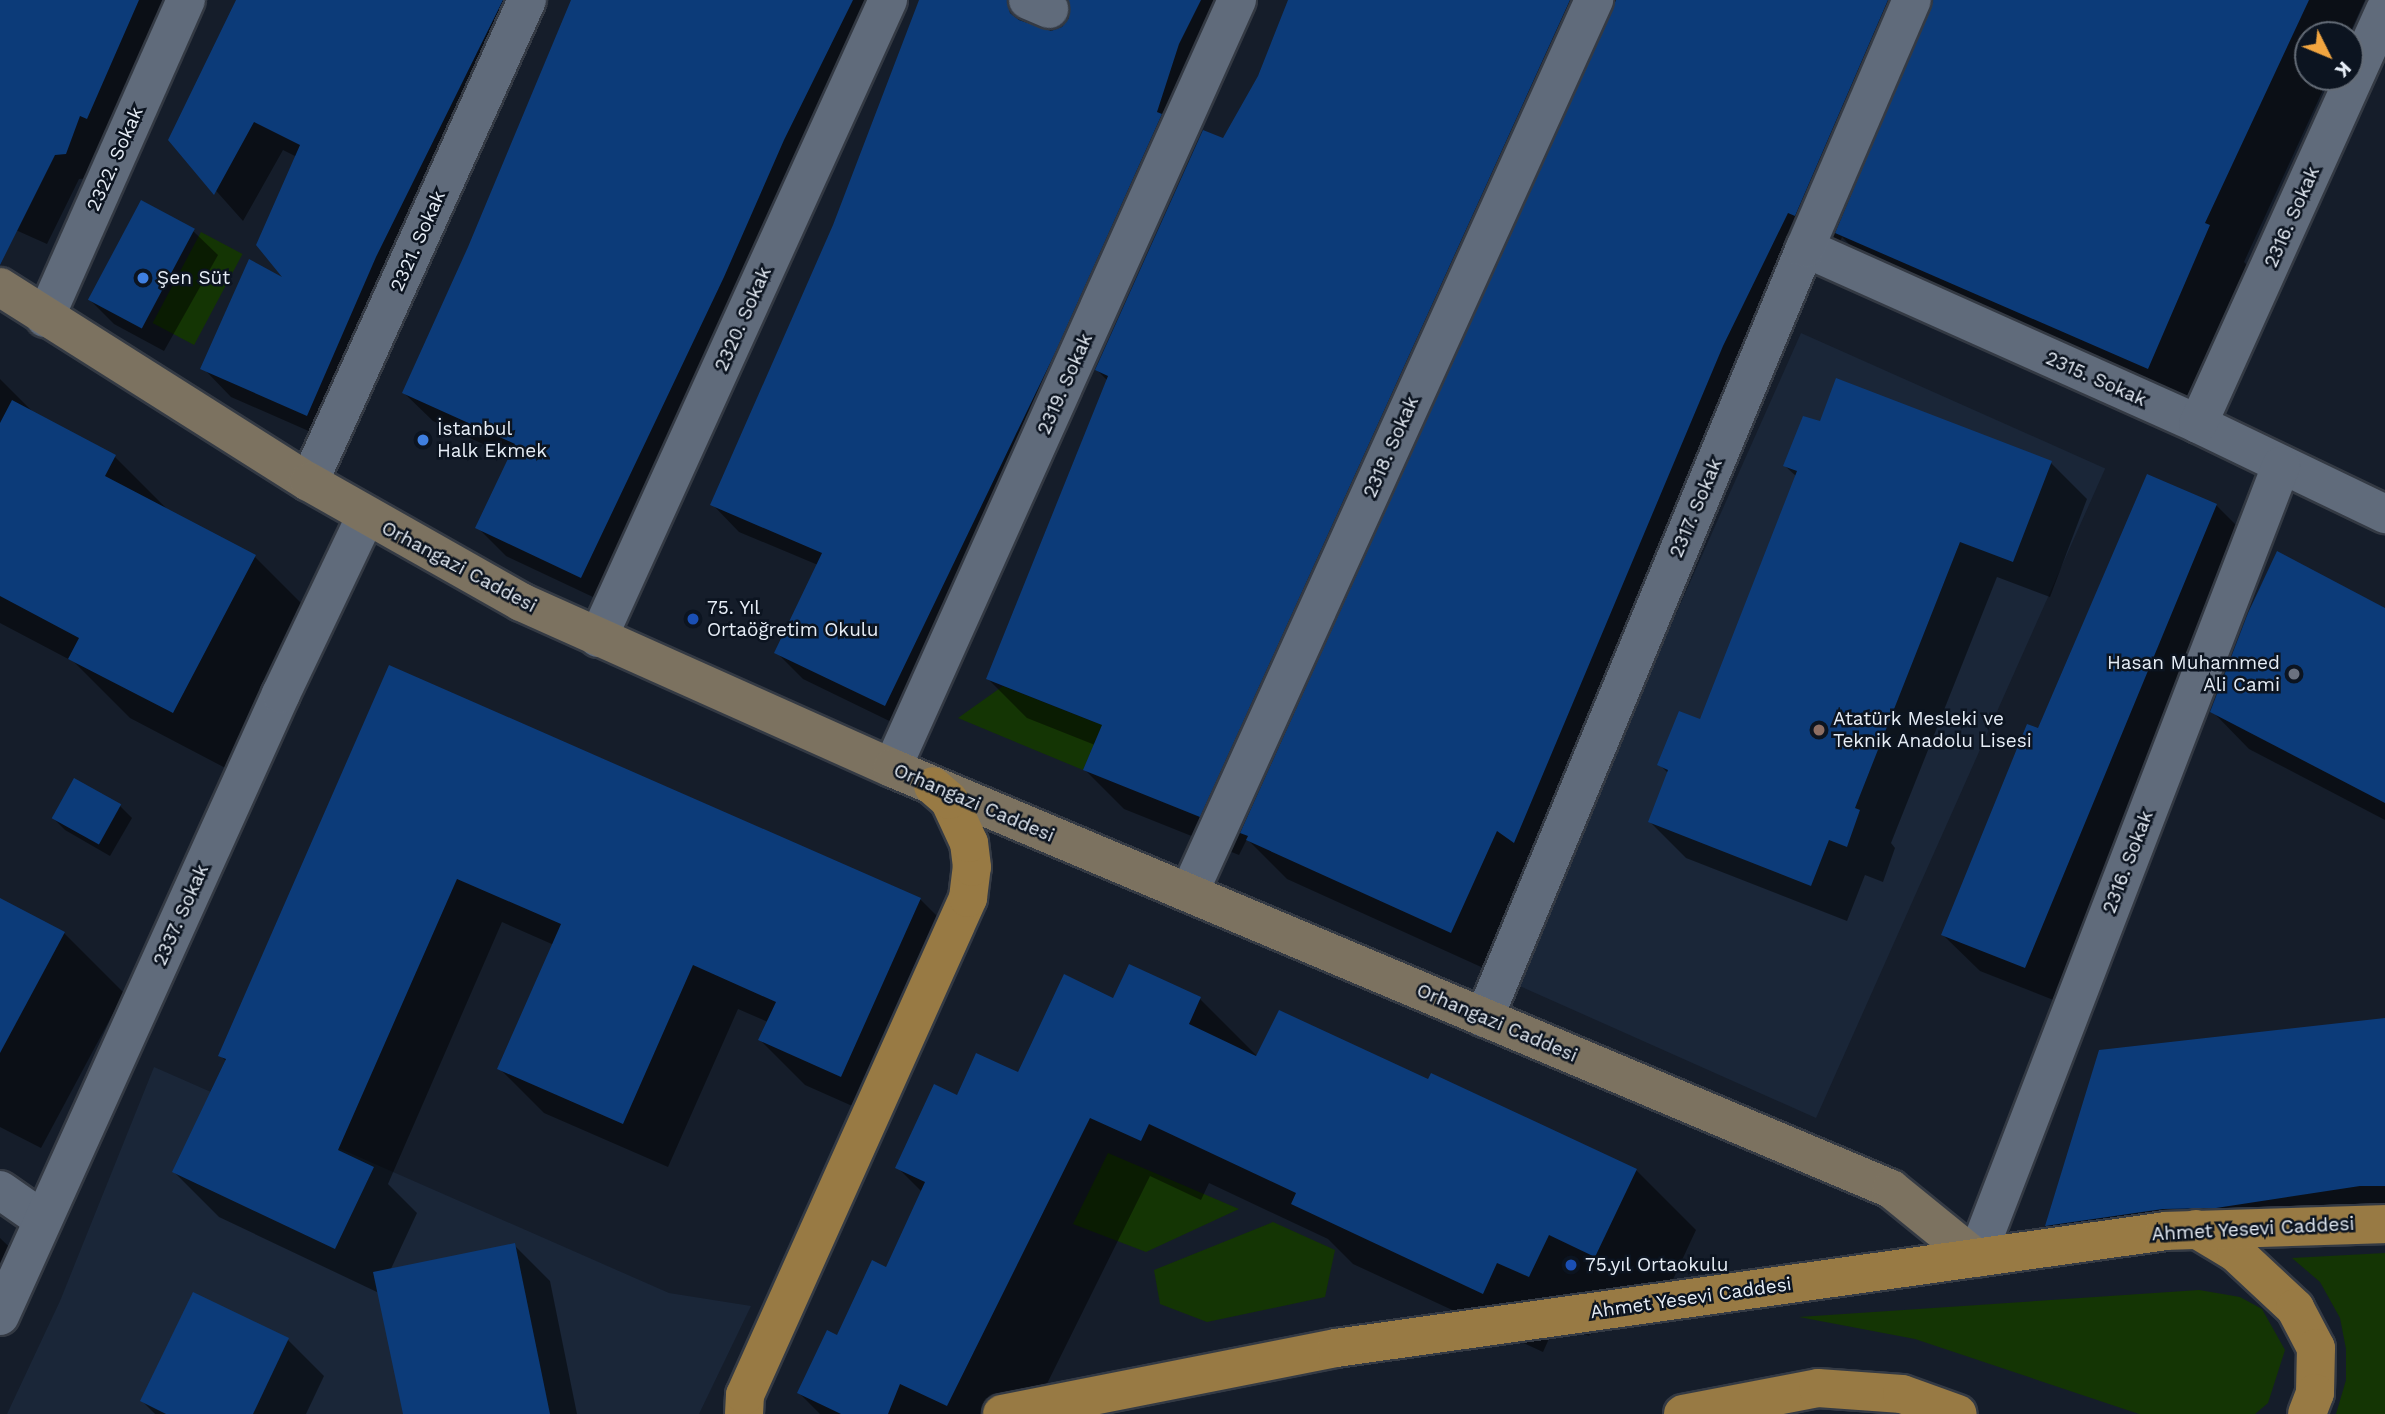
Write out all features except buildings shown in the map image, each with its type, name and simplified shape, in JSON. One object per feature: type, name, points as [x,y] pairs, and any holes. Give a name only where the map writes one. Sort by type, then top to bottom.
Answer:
[{"type":"main road","name":"Orhangazi Caddesi","points":[[0,287],[309,482],[521,602],[933,786],[1891,1189],[1976,1258]]},
{"type":"main road","points":[[744,1414],[746,1395],[968,898],[972,867],[969,843],[949,800],[933,786]]},
{"type":"main road","name":"Ahmet Yesevi Caddesi","points":[[1002,1414],[1336,1348],[1976,1258],[2196,1229],[2385,1224]]},
{"type":"main road","points":[[2196,1229],[2236,1253],[2295,1308],[2316,1348],[2315,1393],[2307,1414]]},
{"type":"main road","points":[[1683,1414],[1818,1388],[1902,1394],[1958,1414]]},
{"type":"street","name":"2322. Sokak","points":[[45,317],[186,0]]},
{"type":"street","name":"2321. Sokak","points":[[309,482],[527,0]]},
{"type":"street","name":"2320. Sokak","points":[[598,638],[888,0]]},
{"type":"street","name":"2319. Sokak","points":[[892,768],[1237,0]]},
{"type":"street","name":"2318. Sokak","points":[[1189,893],[1594,0]]},
{"type":"street","name":"2317. Sokak","points":[[1484,1018],[1805,248],[1912,0]]},
{"type":"street","name":"2316. Sokak","points":[[2198,424],[2385,10]]},
{"type":"street","name":"2315. Sokak","points":[[1805,248],[2198,424],[2385,514]]},
{"type":"street","name":"2316. Sokak","points":[[1976,1258],[2281,466]]},
{"type":"street","name":"2337. Sokak","points":[[0,1316],[281,694],[366,516]]},
{"type":"street","points":[[0,1190],[43,1220]]},
{"type":"shaded area","name":"Atatürk Mesleki ve Teknik Anadolu Lisesi","points":[[1801,333],[2105,468],[1816,1118],[1512,983]]},
{"type":"shaded area","points":[[154,1067],[669,1293],[751,1306],[699,1414],[7,1414],[60,1301]]},
{"type":"green space","points":[[201,232],[242,254],[194,345],[153,323]]},
{"type":"green space","points":[[1003,686],[1094,722],[1104,721],[1083,770],[958,718]]},
{"type":"green space","points":[[1108,1153],[1239,1209],[1146,1252],[1073,1224]]},
{"type":"green space","points":[[1273,1222],[1335,1250],[1325,1297],[1207,1322],[1160,1304],[1154,1270]]},
{"type":"green space","points":[[2385,1253],[2385,1414],[2336,1414],[2346,1380],[2346,1349],[2340,1318],[2320,1282],[2292,1258]]},
{"type":"green space","points":[[2199,1290],[2240,1297],[2262,1309],[2285,1350],[2268,1403],[2255,1414],[2139,1414],[1915,1339],[1799,1317]]},
{"type":"place","name":"Şen Süt","points":[[143,278]]},
{"type":"place","name":"İstanbul Halk Ekmek","points":[[423,440]]},
{"type":"place","name":"75. Yıl Ortaöğretim Okulu","points":[[693,619]]},
{"type":"place","name":"Hasan Muhammed Ali Cami","points":[[2294,674]]},
{"type":"place","name":"Atatürk Mesleki ve Teknik Anadolu Lisesi","points":[[1819,730]]},
{"type":"place","name":"75.yıl Ortaokulu","points":[[1571,1265]]}]
